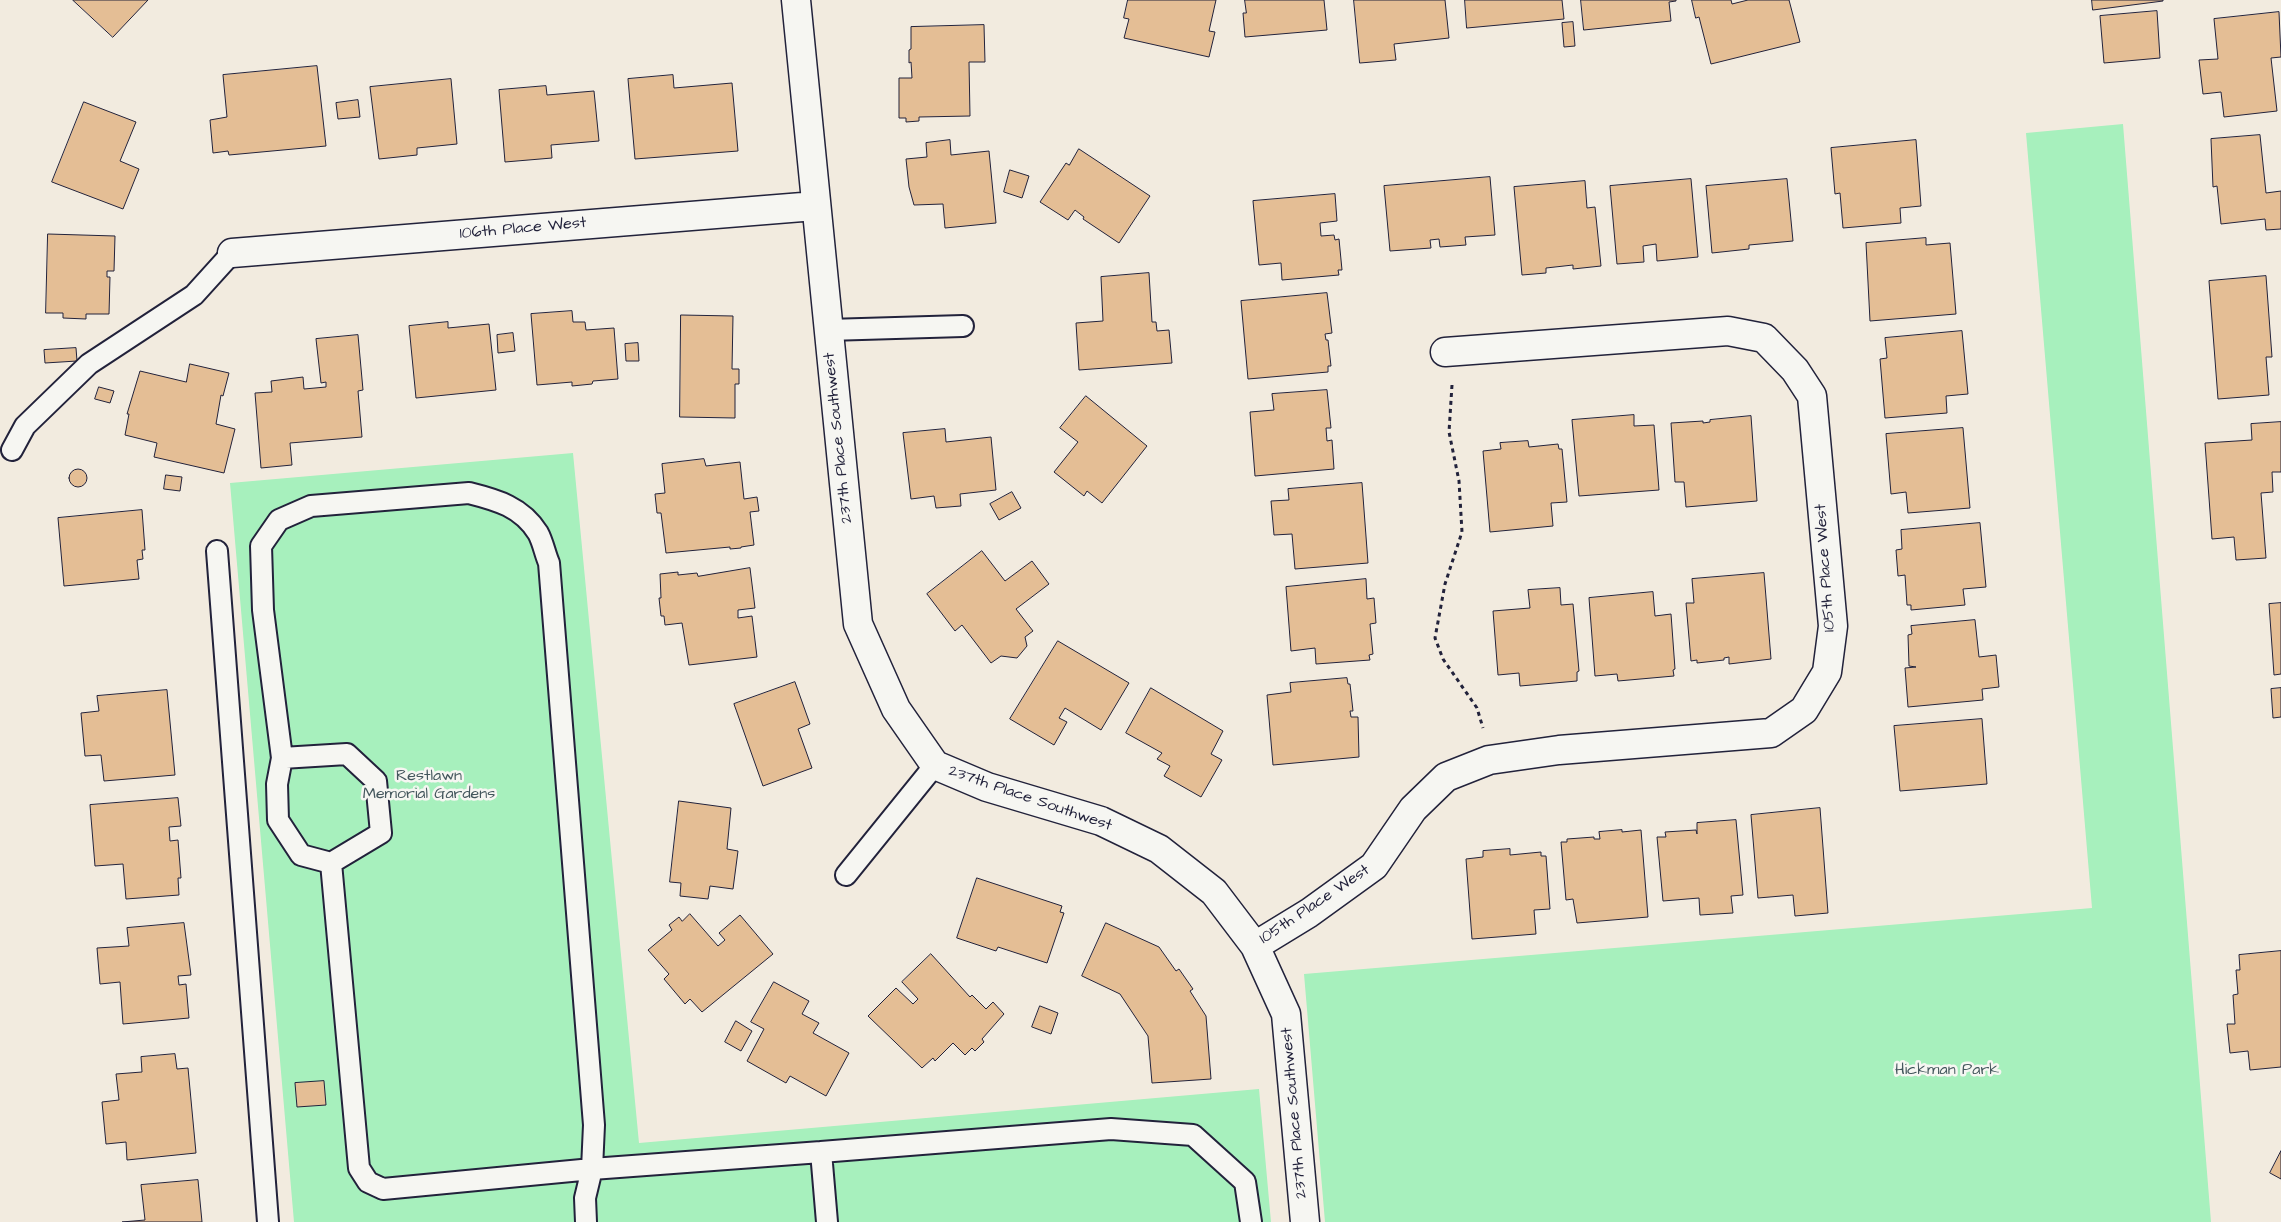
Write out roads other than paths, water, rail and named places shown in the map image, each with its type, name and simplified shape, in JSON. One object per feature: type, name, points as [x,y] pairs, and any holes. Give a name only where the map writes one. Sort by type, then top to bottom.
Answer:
[{"type":"street","name":"237th Place Southwest","points":[[796,0],[858,624],[896,709],[935,765],[987,787],[1101,821],[1159,849],[1214,892],[1255,946],[1286,1014],[1305,1222]]},
{"type":"street","name":"106th Place West","points":[[232,253],[815,206]]},
{"type":"street","name":"105th Place West","points":[[1255,946],[1309,913],[1374,866],[1413,809],[1446,777],[1489,760],[1559,750],[1770,733],[1804,710],[1827,672],[1832,626],[1812,396],[1795,370],[1764,338],[1728,331],[1449,352]]},
{"type":"lane","points":[[12,450],[25,426],[89,364],[194,295],[232,253]]},
{"type":"lane","points":[[828,330],[963,326]]},
{"type":"lane","points":[[282,758],[347,754],[376,781],[381,833],[331,863],[301,855],[278,820],[277,784],[282,758],[263,610],[261,546],[279,520],[311,506],[469,493],[497,500],[520,511],[538,534],[548,563],[594,1125],[592,1169],[585,1198],[586,1222]]},
{"type":"lane","points":[[217,551],[268,1222]]},
{"type":"lane","points":[[846,875],[935,765]]},
{"type":"lane","points":[[331,863],[359,1168],[368,1182],[383,1189],[592,1169],[1111,1129],[1193,1136],[1244,1182],[1251,1222]]},
{"type":"lane","points":[[820,1152],[827,1222]]},
{"type":"park label","name":"Restlawn Memorial Gardens","points":[[429,786]]},
{"type":"park label","name":"Hickman Park","points":[[1947,1071]]}]
